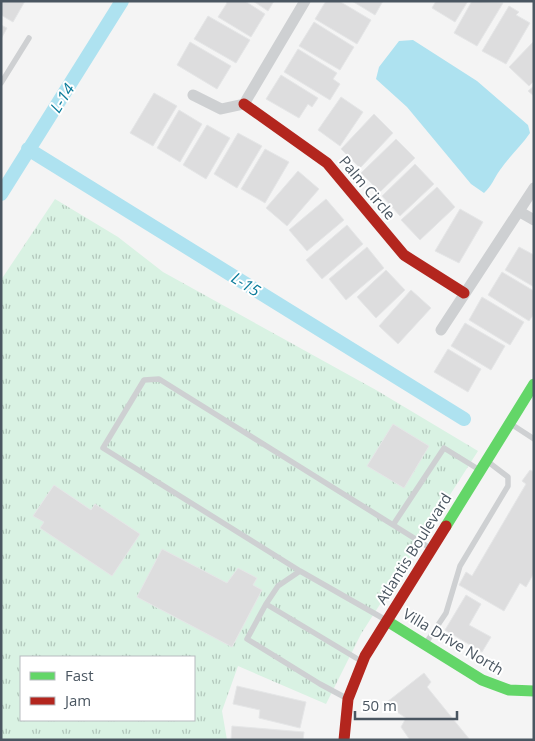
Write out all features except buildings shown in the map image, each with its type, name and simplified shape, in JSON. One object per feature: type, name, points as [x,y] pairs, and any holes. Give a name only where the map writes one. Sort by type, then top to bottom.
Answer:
[{"type":"street","points":[[193,95],[221,109],[244,104],[305,1]]},
{"type":"street","name":"Palm Circle","points":[[244,104],[327,163],[404,255],[464,293]]},
{"type":"street","points":[[441,330],[534,188]]},
{"type":"street","points":[[520,212],[534,220]]},
{"type":"street","name":"Atlantis Boulevard","points":[[344,740],[348,699],[362,662],[534,384]]},
{"type":"street","name":"Villa Drive North","points":[[387,621],[482,680],[500,688],[534,691]]},
{"type":"lane","points":[[1,83],[29,38]]},
{"type":"lane","points":[[387,621],[300,571],[103,448],[144,380],[159,379],[431,549]]},
{"type":"lane","points":[[509,423],[534,439]]},
{"type":"lane","points":[[393,525],[444,448],[480,470]]},
{"type":"lane","points":[[425,644],[446,613],[460,566],[508,486],[508,476],[487,460]]},
{"type":"lane","points":[[300,571],[278,586],[246,639],[348,699]]},
{"type":"lane","points":[[266,604],[362,662]]},
{"type":"green space","points":[[55,199],[118,237],[163,272],[376,390],[478,451],[361,634],[326,704],[238,666],[222,711],[227,740],[1,740],[1,280]]},
{"type":"water","points":[[413,40],[477,81],[528,125],[530,133],[484,193],[471,184],[407,107],[376,79],[379,67],[399,41]]},
{"type":"waterway","name":"L-14","points":[[1,194],[122,1]]},
{"type":"waterway","name":"L-15","points":[[28,149],[464,419]]},
{"type":"traffic: fast","points":[[446,526],[534,384]]},
{"type":"traffic: fast","points":[[387,621],[482,680],[509,690],[534,691]]},
{"type":"traffic: jam","points":[[244,104],[327,163],[404,255],[464,293]]},
{"type":"traffic: jam","points":[[344,740],[348,699],[365,656],[446,526]]}]
